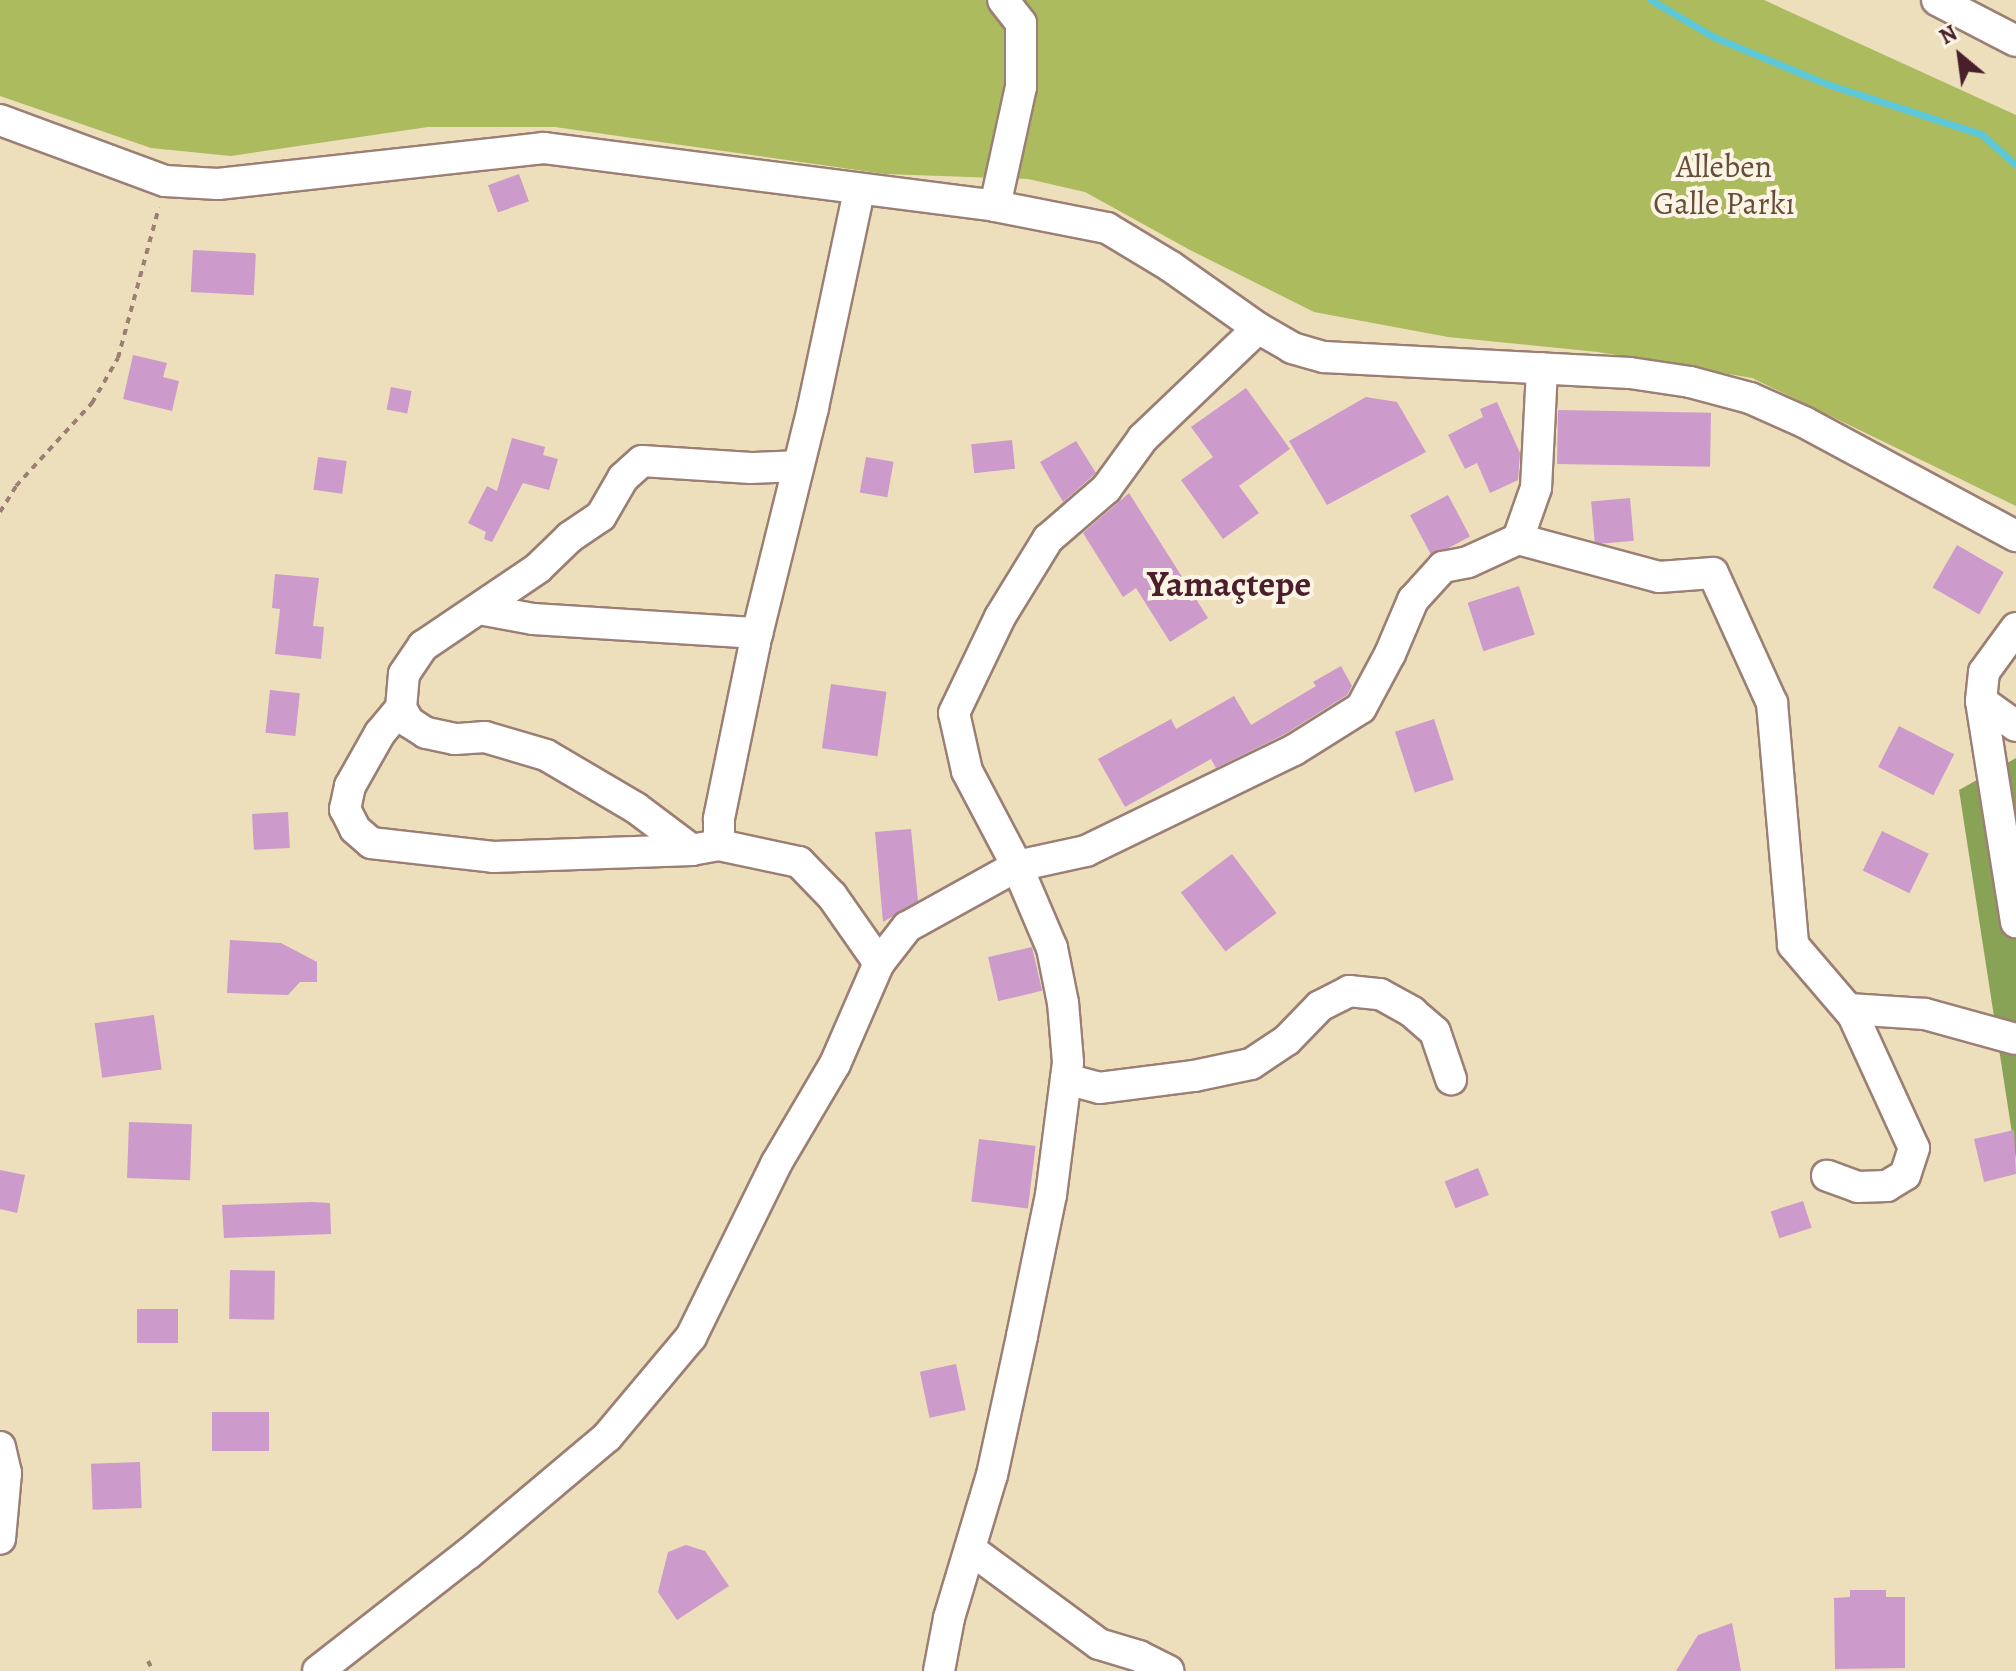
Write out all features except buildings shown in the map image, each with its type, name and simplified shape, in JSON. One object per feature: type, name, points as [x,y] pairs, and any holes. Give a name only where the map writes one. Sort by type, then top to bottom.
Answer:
[{"type":"street","points":[[995,206],[1021,87],[1021,23],[1003,0]]},
{"type":"street","points":[[1937,0],[2016,41]]},
{"type":"street","points":[[0,120],[165,181],[218,184],[544,148],[859,191],[995,206],[1107,228],[1170,266],[1292,348],[1324,357],[1542,368],[1675,379],[1750,398],[1878,459],[2016,536]]},
{"type":"street","points":[[706,847],[719,819],[758,633],[859,191]]},
{"type":"street","points":[[939,1671],[949,1618],[992,1475],[1022,1336],[1051,1195],[1066,1079],[1063,1003],[1052,948],[1017,866],[967,771],[954,713],[1000,617],[1048,539],[1106,489],[1143,438],[1258,328]]},
{"type":"street","points":[[1518,539],[1536,488],[1542,368]]},
{"type":"street","points":[[706,847],[546,755],[485,737],[455,739],[426,733],[409,722],[401,708],[404,674],[423,646],[479,609],[601,516],[623,478],[642,461],[751,468],[798,466]]},
{"type":"street","points":[[318,1671],[468,1554],[607,1437],[691,1337],[776,1164],[835,1064],[879,963],[907,927],[1017,866],[1086,851],[1294,750],[1361,708],[1390,654],[1413,600],[1443,567],[1468,562],[1518,539],[1659,577],[1713,573],[1772,703],[1793,945],[1851,1012],[1914,1148],[1905,1175],[1887,1186],[1858,1187],[1827,1176]]},
{"type":"street","points":[[479,609],[533,619],[758,633]]},
{"type":"street","points":[[2016,628],[1984,672],[1981,701],[2016,922]]},
{"type":"street","points":[[1981,701],[2016,726]]},
{"type":"street","points":[[401,708],[380,733],[350,786],[345,809],[355,829],[371,843],[493,857],[706,847],[799,862],[832,896],[879,963]]},
{"type":"street","points":[[1066,1079],[1099,1088],[1194,1076],[1251,1064],[1287,1040],[1320,1006],[1349,991],[1380,994],[1412,1012],[1435,1032],[1451,1079]]},
{"type":"street","points":[[1851,1012],[1925,1014],[2016,1039]]},
{"type":"street","points":[[0,1447],[6,1473],[0,1539]]},
{"type":"street","points":[[970,1549],[1099,1644],[1139,1656],[1168,1671]]},
{"type":"path","points":[[0,512],[16,486],[92,403],[118,358],[165,181]]},
{"type":"path","points":[[148,1661],[153,1671]]},
{"type":"green space","name":"Alleben Galle Parkı","points":[[0,0],[1764,0],[2016,115],[2016,506],[1752,378],[1598,352],[1448,337],[1314,312],[1190,250],[1085,192],[1028,179],[885,174],[555,127],[428,127],[231,156],[151,148],[0,96]]},
{"type":"green space","points":[[2016,758],[2016,1159],[1959,790]]},
{"type":"waterway","points":[[1651,0],[1714,37],[1827,84],[1981,134],[2016,165]]},
{"type":"district","name":"Yamaçtepe","points":[[1229,584]]}]
